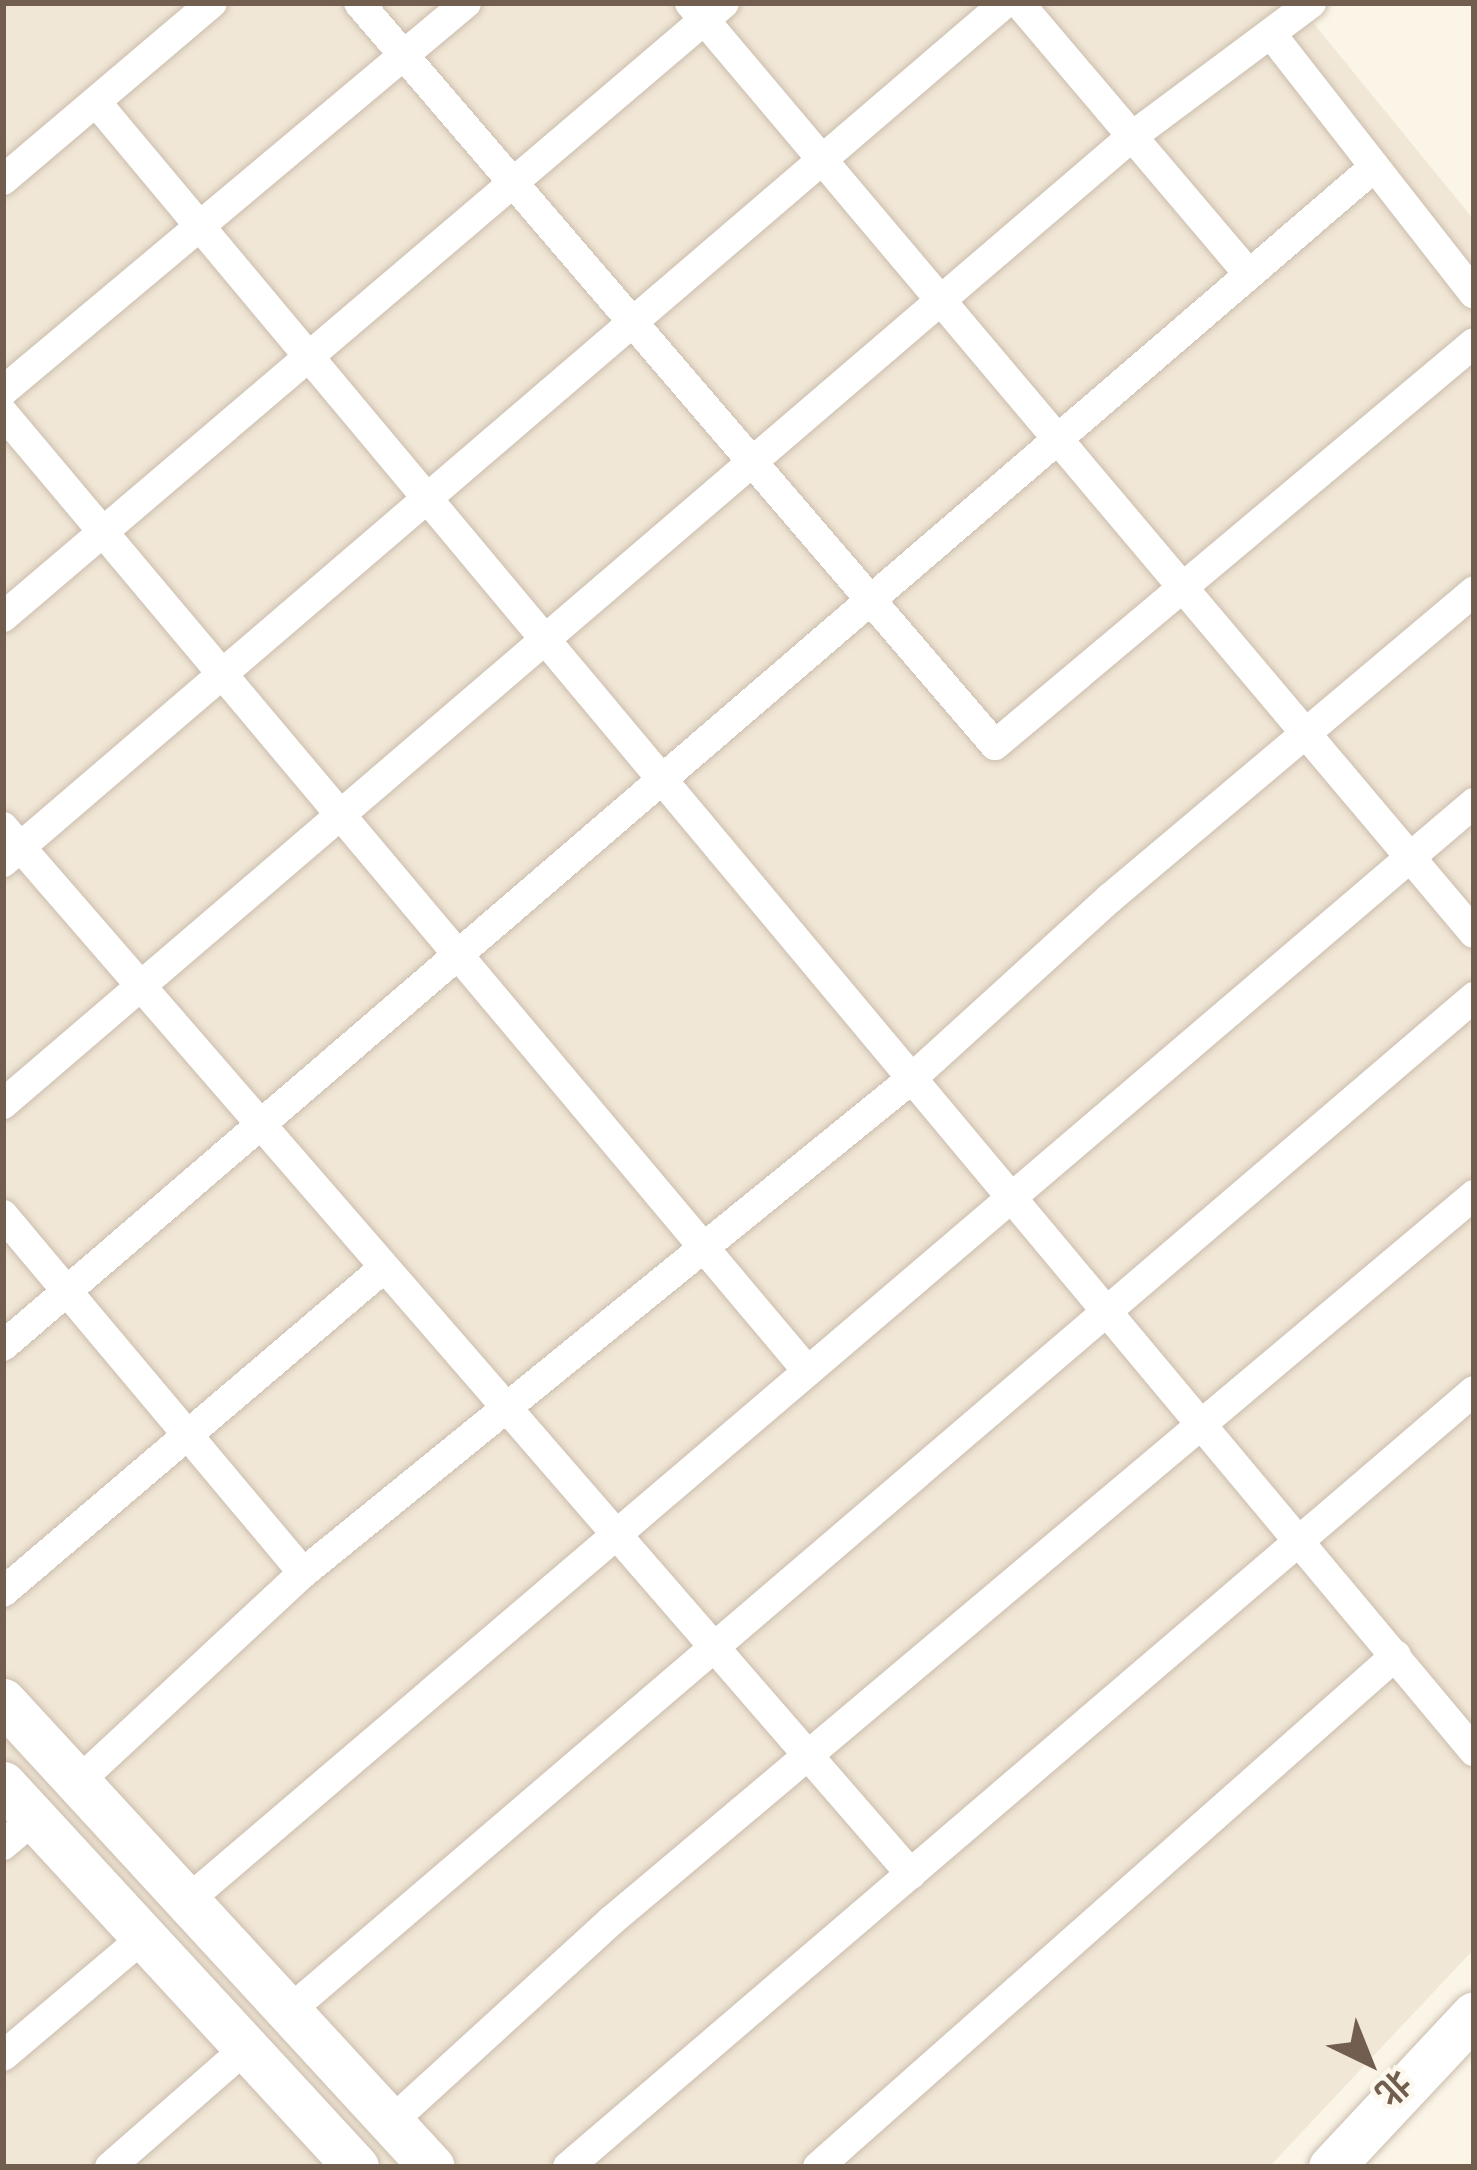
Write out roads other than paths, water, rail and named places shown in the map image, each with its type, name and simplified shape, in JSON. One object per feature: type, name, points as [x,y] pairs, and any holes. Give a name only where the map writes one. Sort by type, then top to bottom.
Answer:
[{"type":"street","points":[[3,180],[212,3]]},
{"type":"street","points":[[358,3],[748,464],[995,745],[1178,586],[1474,343]]},
{"type":"street","points":[[3,392],[466,3]]},
{"type":"street","points":[[911,1874],[508,1404],[382,1269],[142,986],[9,846],[224,674],[1005,3]]},
{"type":"street","points":[[1019,3],[1246,271]]},
{"type":"street","points":[[3,1104],[1130,138],[1250,45],[1274,39],[1311,3]]},
{"type":"street","points":[[3,617],[706,8],[937,303],[1474,933]]},
{"type":"street","points":[[1274,39],[1474,294]]},
{"type":"street","points":[[96,102],[656,782],[1207,1424],[1474,1750]]},
{"type":"street","points":[[3,1346],[259,1121],[1058,441],[1246,271],[1372,169]]},
{"type":"street","points":[[3,412],[805,1368]]},
{"type":"street","points":[[78,1782],[303,1573],[697,1244],[910,1080],[1474,592]]},
{"type":"street","points":[[187,1900],[805,1368],[1012,1198],[1474,803]]},
{"type":"street","points":[[289,2011],[714,1642],[1474,997]]},
{"type":"street","points":[[391,2122],[611,1921],[811,1762],[1474,1196]]},
{"type":"street","points":[[3,1215],[303,1573]]},
{"type":"street","points":[[3,1592],[382,1269]]},
{"type":"street","points":[[568,2167],[1474,1391]]},
{"type":"street","points":[[818,2167],[1396,1654]]},
{"type":"street","points":[[3,1701],[432,2167]]},
{"type":"street","points":[[3,1784],[19,1832],[144,1937],[347,2164]]},
{"type":"street","points":[[3,2056],[144,1937]]},
{"type":"street","points":[[1331,2167],[1474,2014]]},
{"type":"street","points":[[110,2167],[246,2048]]}]
